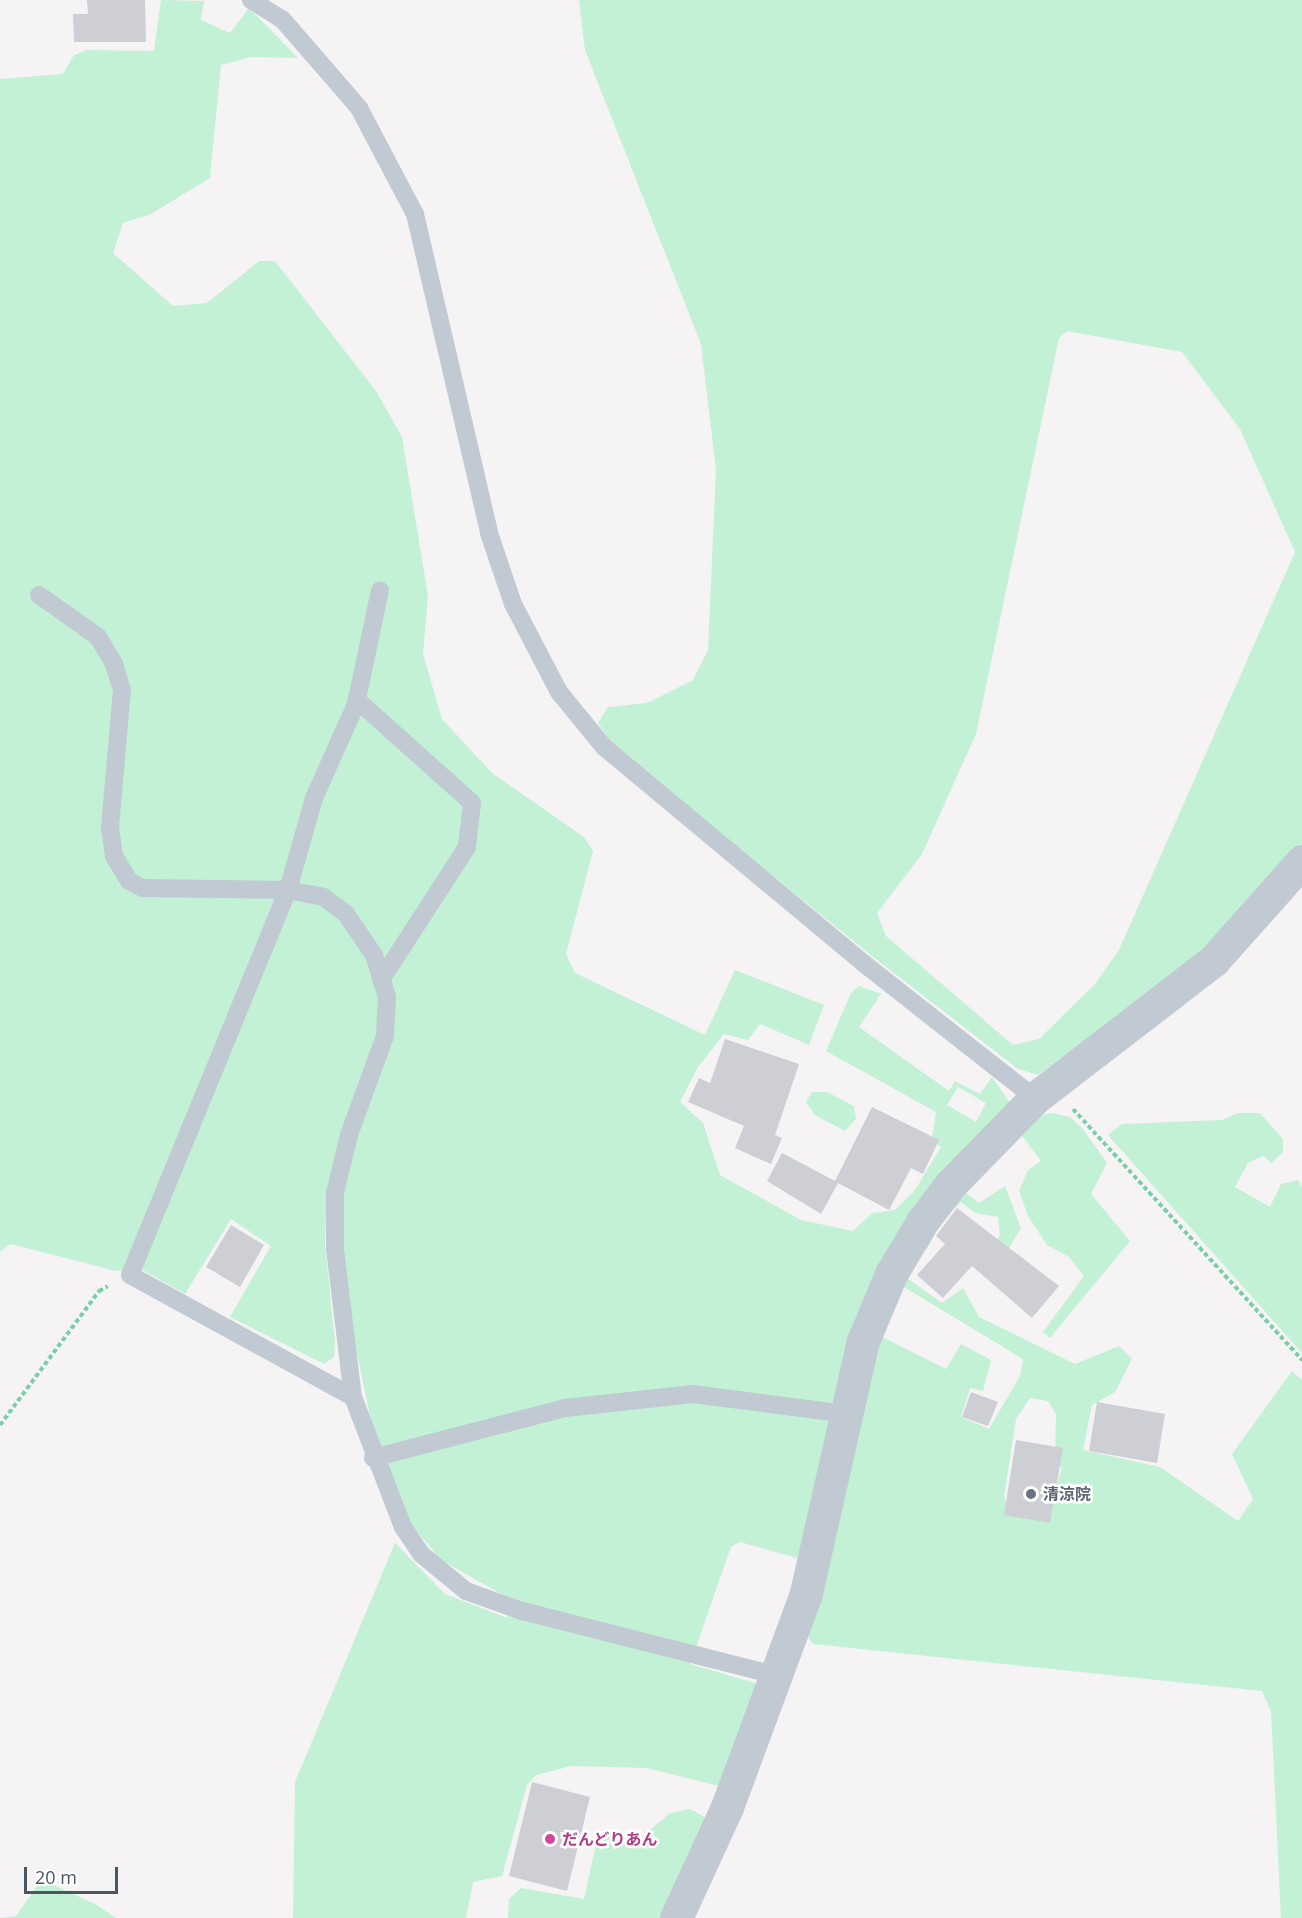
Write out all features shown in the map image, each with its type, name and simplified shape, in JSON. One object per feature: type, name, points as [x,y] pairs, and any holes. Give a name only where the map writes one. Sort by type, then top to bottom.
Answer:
[{"type":"street","points":[[676,1918],[778,1676],[806,1593],[863,1341],[891,1274],[922,1222],[950,1185],[1044,1092],[1213,961],[1302,861]]},
{"type":"lane","points":[[251,0],[282,19],[360,108],[415,214],[489,533],[513,604],[559,692],[604,747],[867,966],[1044,1092]]},
{"type":"lane","points":[[353,1396],[130,1275],[288,890],[314,798],[357,700],[380,590]]},
{"type":"lane","points":[[39,595],[98,637],[114,664],[122,690],[110,828],[114,856],[129,881],[143,888],[288,890],[323,897],[346,914],[374,956],[387,997],[385,1036],[349,1135],[334,1193],[340,1313],[353,1396],[374,1458],[403,1527],[421,1554],[466,1591],[522,1611],[778,1676]]},
{"type":"lane","points":[[357,700],[472,803],[467,847],[381,980]]},
{"type":"lane","points":[[374,1458],[565,1408],[693,1394],[847,1414]]},
{"type":"path","points":[[1044,1092],[1302,1360]]},
{"type":"path","points":[[0,1425],[99,1291],[130,1275]]},
{"type":"green space","points":[[161,0],[204,1],[201,20],[230,33],[249,8],[298,58],[251,57],[221,65],[210,178],[151,214],[123,223],[113,253],[173,306],[207,303],[259,261],[275,261],[376,391],[402,437],[428,596],[423,654],[442,719],[492,773],[584,837],[593,851],[566,954],[575,973],[705,1035],[735,970],[824,1005],[809,1045],[760,1024],[748,1040],[724,1034],[698,1067],[680,1102],[703,1123],[720,1175],[801,1220],[853,1231],[872,1213],[895,1210],[915,1190],[941,1147],[932,1140],[936,1112],[826,1051],[851,993],[859,986],[881,994],[859,1027],[949,1091],[955,1081],[980,1094],[992,1077],[1010,1103],[933,1182],[797,1558],[740,1542],[731,1547],[690,1664],[755,1683],[760,1690],[723,1787],[647,1768],[571,1766],[536,1775],[527,1785],[502,1876],[473,1882],[466,1918],[293,1918],[295,1782],[395,1543],[445,1594],[507,1618],[514,1601],[441,1560],[411,1524],[373,1431],[346,1300],[341,1199],[357,1087],[327,1187],[325,1244],[335,1342],[334,1357],[324,1364],[230,1317],[271,1246],[231,1219],[185,1294],[141,1269],[116,1271],[10,1244],[0,1252],[0,79],[63,74],[74,55],[87,50],[154,51]],"holes":[[[958,1087],[986,1103],[976,1122],[947,1105]]]},
{"type":"green space","points":[[579,0],[1302,0],[1302,844],[1206,950],[1038,1075],[1018,1069],[872,956],[616,749],[598,723],[608,707],[647,703],[693,680],[708,650],[716,470],[701,344],[585,50]],"holes":[[[1067,331],[1182,352],[1240,429],[1295,552],[1119,950],[1095,984],[1039,1039],[1013,1045],[886,936],[877,913],[922,854],[976,734],[1059,338]]]},
{"type":"green space","points":[[812,1092],[827,1092],[854,1106],[856,1119],[845,1131],[815,1115],[806,1102]]},
{"type":"green space","points":[[1051,1113],[1070,1117],[1083,1129],[1107,1163],[1091,1194],[1130,1241],[1050,1338],[1043,1332],[1084,1276],[1069,1257],[1047,1245],[1028,1216],[1019,1191],[1028,1170],[1041,1161],[1017,1129],[1031,1118]]},
{"type":"green space","points":[[1238,1113],[1260,1113],[1283,1139],[1283,1152],[1272,1163],[1263,1156],[1248,1163],[1235,1187],[1270,1207],[1281,1184],[1298,1180],[1302,1187],[1302,1353],[1108,1135],[1122,1124],[1222,1120]]},
{"type":"green space","points":[[1005,1186],[1021,1228],[998,1266],[983,1262],[1000,1235],[998,1217],[975,1213],[961,1202],[940,1223],[927,1249],[918,1243],[961,1189],[979,1203]]},
{"type":"green space","points":[[904,1276],[942,1303],[963,1288],[979,1317],[1075,1364],[1119,1346],[1132,1359],[1115,1392],[1092,1405],[1083,1450],[1160,1467],[1238,1521],[1253,1499],[1232,1454],[1292,1371],[1302,1380],[1302,1918],[1281,1918],[1271,1711],[1262,1691],[813,1644],[804,1631],[880,1336],[946,1369],[961,1344],[991,1360],[983,1391],[970,1388],[961,1417],[989,1429],[1020,1376],[1023,1359],[899,1284]],"holes":[[[1030,1398],[1048,1401],[1056,1414],[1055,1461],[1062,1468],[1047,1516],[1010,1510],[1004,1497],[1016,1419]]]},
{"type":"green space","points":[[690,1809],[710,1820],[666,1918],[508,1918],[509,1899],[521,1888],[584,1899],[597,1840],[605,1832],[639,1840],[670,1813]]},
{"type":"green space","points":[[49,1883],[95,1904],[116,1918],[0,1918],[16,1916],[38,1885]]},
{"type":"building","points":[[87,0],[145,0],[146,42],[74,42],[73,14],[88,14]]},
{"type":"building","points":[[725,1039],[799,1064],[775,1135],[782,1138],[771,1164],[735,1148],[744,1126],[688,1102],[699,1078],[710,1083]]},
{"type":"building","points":[[872,1107],[939,1140],[923,1174],[911,1168],[889,1210],[838,1183],[821,1214],[767,1181],[782,1153],[835,1181]]},
{"type":"building","points":[[957,1208],[1059,1286],[1032,1318],[972,1266],[943,1298],[917,1275],[945,1244],[936,1236]]},
{"type":"building","points":[[231,1225],[264,1245],[240,1287],[206,1267]]},
{"type":"building","points":[[971,1392],[998,1402],[988,1426],[962,1417]]},
{"type":"building","points":[[1097,1402],[1165,1414],[1157,1463],[1089,1451]]},
{"type":"building","name":"清涼院","points":[[1016,1440],[1063,1448],[1050,1523],[1004,1515]]},
{"type":"building","points":[[532,1782],[590,1797],[567,1891],[509,1876]]},
{"type":"place","name":"清涼院","points":[[1031,1494]]},
{"type":"place","name":"だんどりあん","points":[[550,1839]]}]
